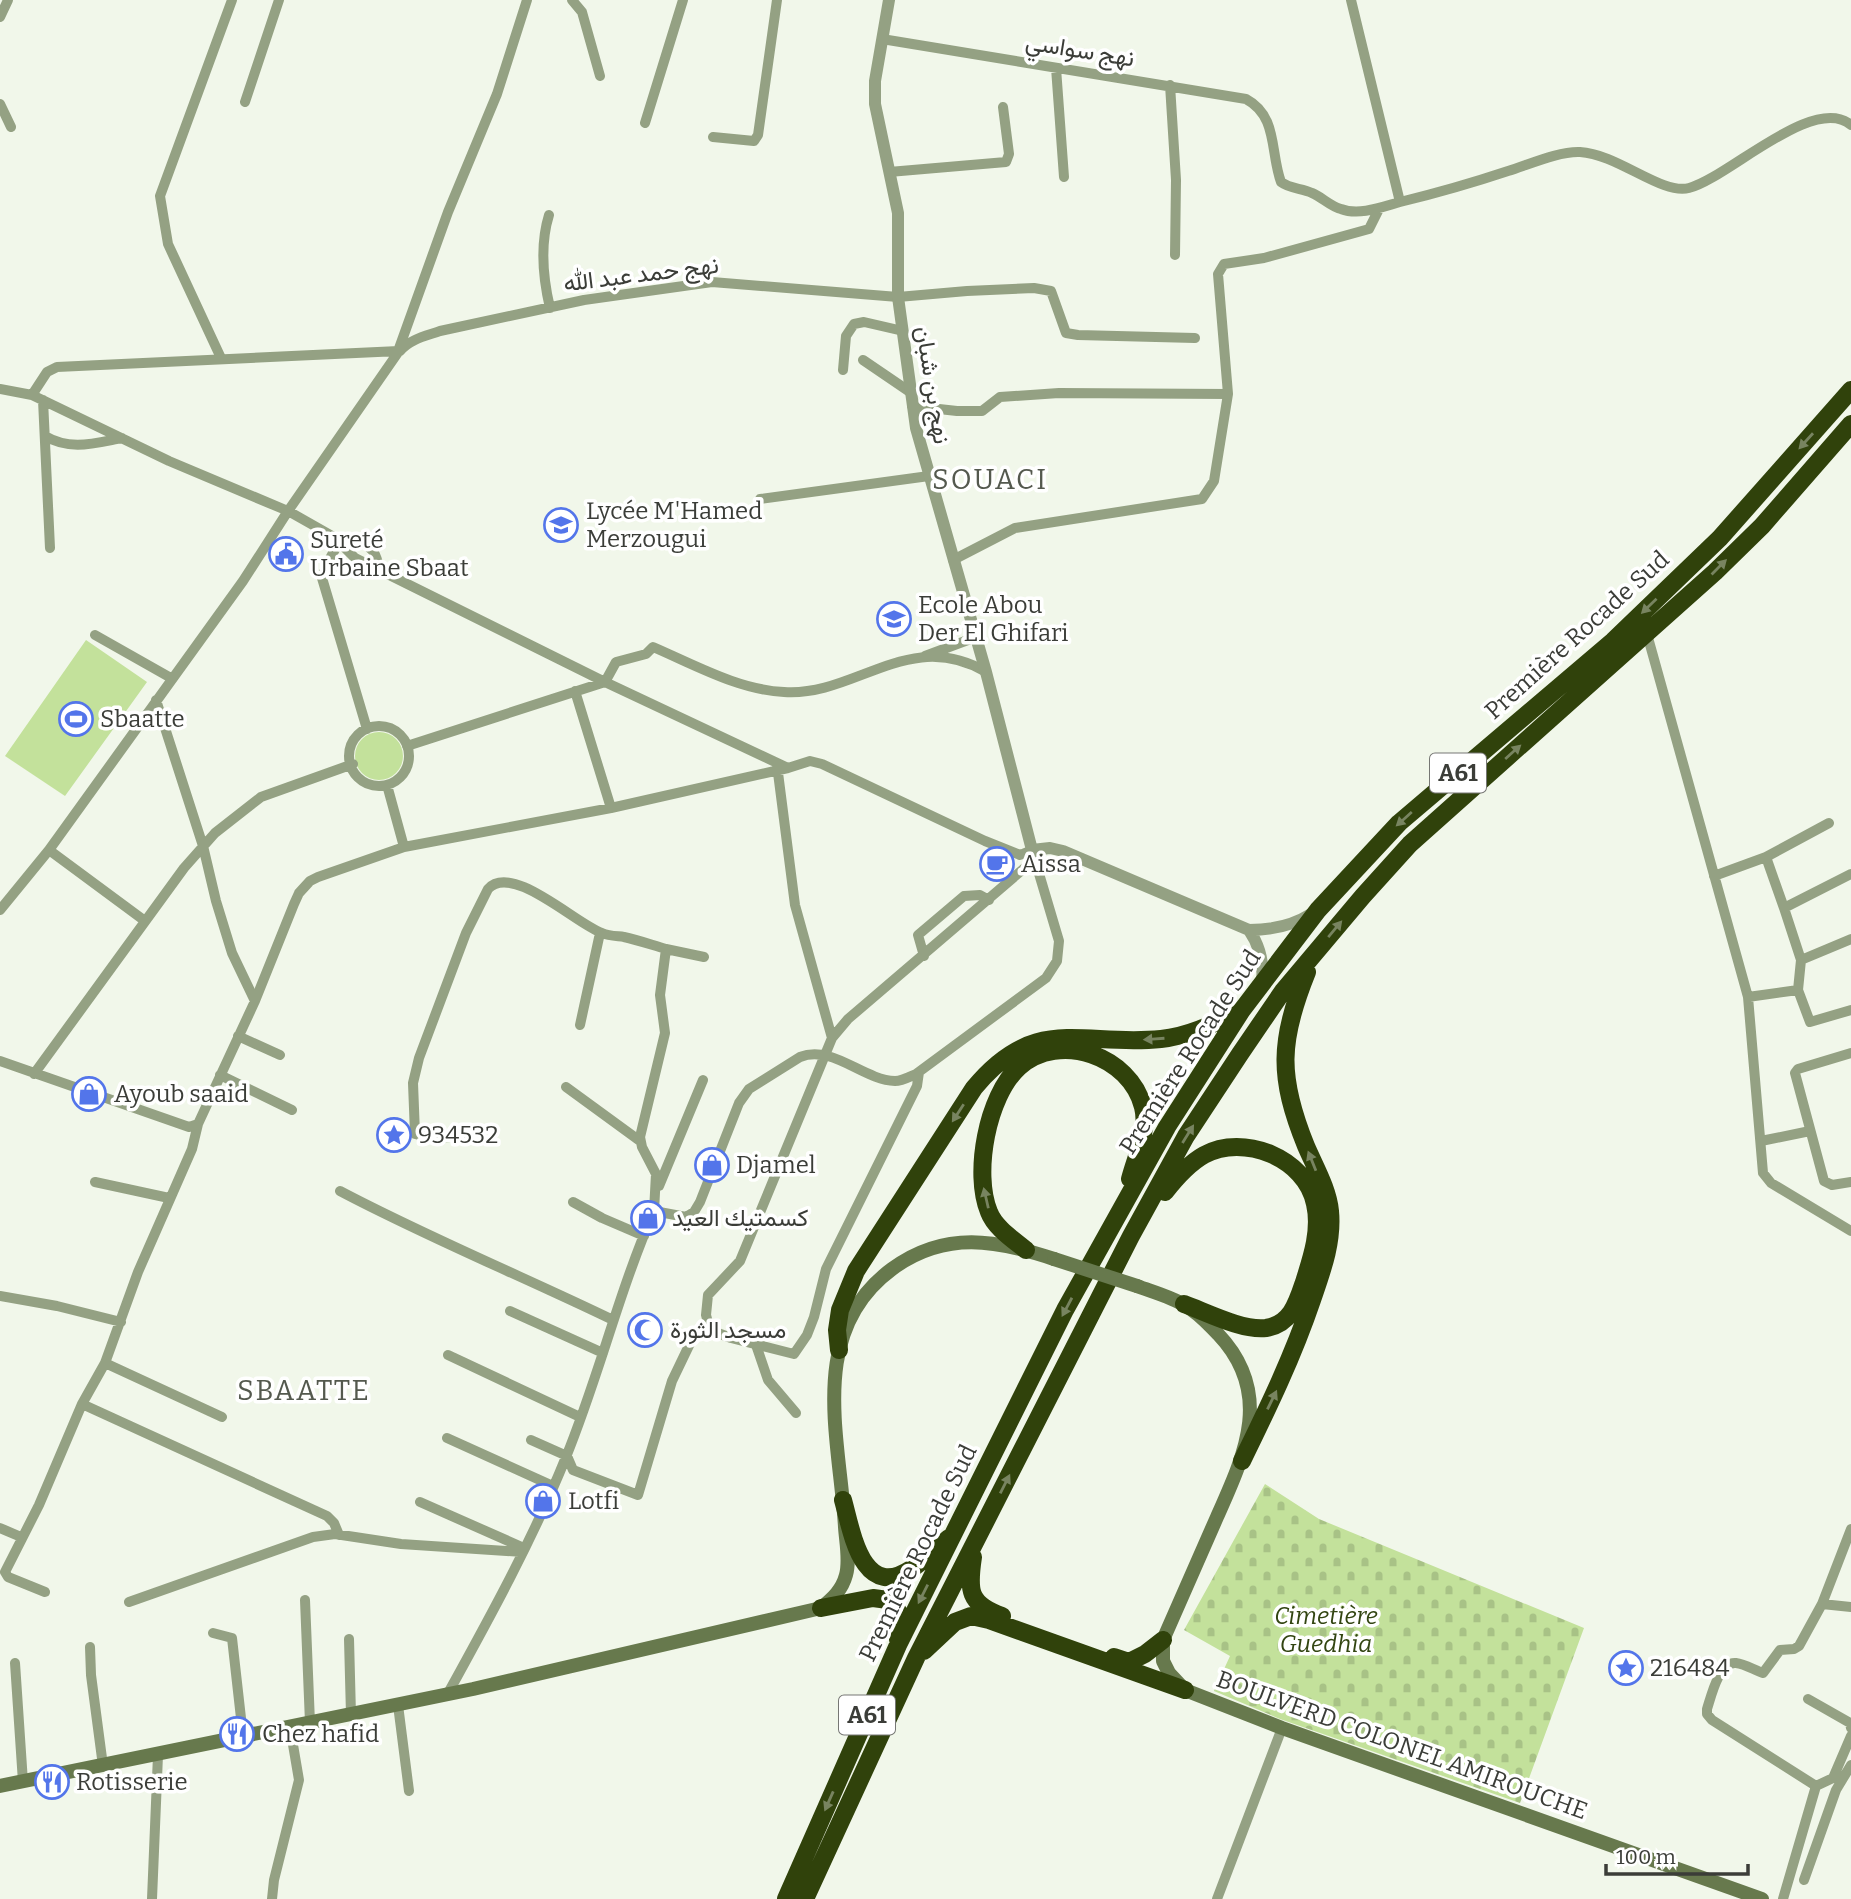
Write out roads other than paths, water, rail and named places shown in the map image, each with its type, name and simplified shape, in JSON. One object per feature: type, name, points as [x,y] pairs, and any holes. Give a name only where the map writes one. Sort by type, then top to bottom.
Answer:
[{"type":"highway","name":"Première Rocade Sud","points":[[786,1899],[898,1645],[1065,1310],[1190,1090],[1242,1010],[1318,910],[1399,823],[1613,641],[1720,538],[1851,390]]},
{"type":"highway","name":"Première Rocade Sud","points":[[805,1899],[916,1658],[1131,1236],[1186,1136],[1283,991],[1410,844],[1647,634],[1762,526],[1851,424]]},
{"type":"highway","points":[[1242,1461],[1290,1361],[1327,1254],[1330,1209],[1296,1122],[1286,1088],[1284,1066],[1289,1022],[1313,955]]},
{"type":"highway","points":[[839,1350],[837,1330],[840,1310],[856,1271],[967,1098],[992,1066],[1015,1051],[1044,1040],[1066,1037],[1140,1040],[1177,1037],[1242,1010]]},
{"type":"highway","points":[[1026,1250],[990,1215],[982,1181],[989,1125],[997,1101],[1007,1080],[1020,1066],[1040,1054],[1056,1051],[1084,1052],[1104,1058],[1119,1067],[1135,1084],[1144,1108],[1144,1130],[1123,1204]]},
{"type":"highway","points":[[1131,1236],[1178,1176],[1205,1154],[1228,1147],[1248,1147],[1288,1164],[1300,1174],[1315,1202],[1318,1222],[1314,1253],[1297,1305],[1290,1315],[1280,1323],[1257,1328],[1184,1304]]},
{"type":"highway","points":[[843,1500],[863,1563],[880,1576],[890,1578],[911,1570],[954,1534]]},
{"type":"highway","points":[[974,1545],[969,1584],[975,1600],[987,1611],[1129,1662],[1163,1640]]},
{"type":"highway","points":[[821,1608],[873,1598],[888,1600],[898,1611],[898,1645]]},
{"type":"highway","points":[[916,1658],[955,1622],[971,1616],[989,1620],[1185,1690]]},
{"type":"main road","points":[[0,1786],[447,1695],[821,1608],[840,1591],[847,1571],[833,1406],[835,1366],[839,1350],[848,1324],[862,1301],[885,1274],[904,1260],[943,1244],[1005,1244],[1137,1286],[1184,1304],[1202,1317],[1229,1346],[1247,1383],[1251,1417],[1242,1461],[1163,1640],[1163,1661],[1169,1673],[1185,1690]]},
{"type":"main road","name":"BOULVERD COLONEL AMIROUCHE","points":[[1185,1690],[1282,1728],[1762,1899]]},
{"type":"street","points":[[0,17],[8,0]]},
{"type":"street","points":[[221,358],[168,244],[160,196],[232,0]]},
{"type":"street","points":[[245,102],[279,0]]},
{"type":"street","points":[[0,911],[49,850],[243,582],[288,511],[398,352],[448,212],[497,94],[527,0]]},
{"type":"street","points":[[572,0],[582,12],[600,76]]},
{"type":"street","points":[[645,123],[683,0]]},
{"type":"street","points":[[713,137],[754,141],[758,135],[777,0]]},
{"type":"street","name":"نهج بن شبان","points":[[889,0],[876,80],[875,104],[898,213],[898,297],[912,406],[1033,854]]},
{"type":"street","points":[[1351,0],[1400,202]]},
{"type":"street","name":"نهج سواسي","points":[[882,40],[1246,99],[1256,104],[1266,116],[1281,182],[1311,192],[1342,210],[1353,212],[1379,209]]},
{"type":"street","points":[[1056,68],[1064,177]]},
{"type":"street","points":[[1170,85],[1176,180],[1175,255]]},
{"type":"street","points":[[0,104],[11,127]]},
{"type":"street","points":[[889,172],[1006,162],[1009,154],[1003,107]]},
{"type":"street","points":[[953,560],[1015,528],[1202,499],[1214,481],[1228,394],[1218,274],[1224,264],[1264,258],[1369,229],[1379,209],[1579,152],[1612,159],[1664,187],[1676,190],[1707,182],[1786,132],[1811,120],[1829,117],[1846,120],[1851,125]]},
{"type":"street","points":[[549,215],[546,225],[544,282],[550,308]]},
{"type":"street","name":"نهج حمد عبد الله","points":[[398,352],[405,345],[440,331],[583,300],[712,282],[898,297],[1034,288],[1051,290],[1066,332],[1078,335],[1195,338]]},
{"type":"street","points":[[843,370],[846,336],[854,324],[864,322],[903,331]]},
{"type":"street","points":[[32,395],[47,373],[57,367],[398,352]]},
{"type":"street","points":[[863,360],[910,392]]},
{"type":"street","points":[[0,389],[32,395],[169,461],[288,511],[339,542],[355,558],[379,571],[781,767]]},
{"type":"street","points":[[912,406],[982,411],[1000,397],[1135,391],[1228,394]]},
{"type":"street","points":[[43,400],[50,548]]},
{"type":"street","points":[[45,436],[71,446],[122,438]]},
{"type":"street","points":[[760,499],[929,476]]},
{"type":"street","points":[[339,542],[357,542],[370,547],[378,557],[379,571]]},
{"type":"street","points":[[339,542],[322,578],[367,729]]},
{"type":"street","points":[[1647,634],[1748,997],[1763,1172],[1771,1183],[1851,1231]]},
{"type":"street","points":[[94,635],[171,678]]},
{"type":"street","points":[[407,746],[605,682],[617,662],[646,654],[653,647],[734,681],[786,693],[817,688],[921,657],[975,637]]},
{"type":"street","points":[[921,657],[964,662],[986,672]]},
{"type":"street","points":[[575,691],[611,808]]},
{"type":"street","points":[[156,700],[203,845],[232,953],[256,1002]]},
{"type":"street","points":[[387,727],[398,732],[407,746],[409,760],[406,770],[400,778],[387,785],[370,785],[354,772],[349,752],[353,742],[367,729],[387,727]]},
{"type":"street","points":[[45,1592],[5,1574],[39,1505],[82,1404],[105,1363],[138,1272],[192,1149],[198,1124],[256,1002],[299,893],[310,881],[332,870],[404,847],[611,808],[810,761],[822,764],[1020,855],[1050,848],[1063,851],[1249,930],[1292,924],[1318,910]]},
{"type":"street","points":[[34,1074],[203,845],[261,797],[353,764]]},
{"type":"street","points":[[781,767],[795,905],[832,1038]]},
{"type":"street","points":[[387,785],[404,847]]},
{"type":"street","points":[[1714,876],[1766,856],[1829,823]]},
{"type":"street","points":[[49,850],[145,921]]},
{"type":"street","points":[[710,1330],[706,1315],[708,1295],[740,1261],[832,1038],[848,1019],[989,900],[1033,854]]},
{"type":"street","points":[[654,1212],[686,1217],[694,1212],[733,1114],[749,1089],[800,1056],[809,1053],[825,1055],[882,1079],[898,1081],[919,1072],[1046,978],[1057,961],[1059,941],[1033,854]]},
{"type":"street","points":[[1766,856],[1801,960],[1798,990],[1810,1022],[1851,1010]]},
{"type":"street","points":[[1783,908],[1851,874]]},
{"type":"street","points":[[470,1136],[431,1138],[415,1134],[413,1083],[419,1058],[466,933],[493,884],[499,882],[526,888],[600,933],[704,957]]},
{"type":"street","points":[[924,956],[918,935],[964,896],[980,895],[989,900]]},
{"type":"street","points":[[1249,930],[1263,960],[1262,982]]},
{"type":"street","points":[[580,1025],[600,933]]},
{"type":"street","points":[[1801,960],[1848,940],[1851,952]]},
{"type":"street","points":[[640,1141],[641,1127],[665,1033],[660,995],[666,949]]},
{"type":"street","points":[[1748,997],[1798,990]]},
{"type":"street","points":[[238,1037],[280,1055]]},
{"type":"street","points":[[1851,1053],[1796,1070],[1824,1181],[1832,1185],[1851,1182]]},
{"type":"street","points":[[0,1061],[189,1127],[198,1124]]},
{"type":"street","points":[[531,1440],[567,1456],[573,1470],[638,1495],[672,1381],[695,1333],[710,1330],[794,1354],[814,1317],[826,1269],[917,1086],[919,1072]]},
{"type":"street","points":[[220,1075],[292,1110]]},
{"type":"street","points":[[657,1191],[704,1080]]},
{"type":"street","points":[[447,1695],[523,1550],[567,1456],[613,1320],[654,1212],[656,1174],[640,1141],[566,1087]]},
{"type":"street","points":[[1761,1141],[1810,1131]]},
{"type":"street","points":[[95,1182],[169,1198]]},
{"type":"street","points":[[340,1191],[481,1260],[519,1274],[613,1320]]},
{"type":"street","points":[[573,1202],[643,1236]]},
{"type":"street","points":[[0,1296],[57,1306],[121,1322]]},
{"type":"street","points":[[510,1311],[603,1353]]},
{"type":"street","points":[[756,1345],[768,1380],[796,1413]]},
{"type":"street","points":[[448,1355],[580,1417]]},
{"type":"street","points":[[105,1363],[222,1417]]},
{"type":"street","points":[[82,1404],[327,1516],[334,1523],[339,1535]]},
{"type":"street","points":[[447,1438],[554,1486]]},
{"type":"street","points":[[420,1502],[523,1550]]},
{"type":"street","points":[[0,1528],[21,1537]]},
{"type":"street","points":[[1816,1786],[1712,1720],[1707,1709],[1724,1668],[1735,1663],[1760,1672],[1766,1671],[1780,1650],[1799,1646],[1822,1604],[1851,1529]]},
{"type":"street","points":[[129,1602],[313,1537],[339,1535],[401,1544],[523,1550]]},
{"type":"street","points":[[305,1600],[310,1723]]},
{"type":"street","points":[[1822,1604],[1851,1606]]},
{"type":"street","points":[[213,1633],[232,1638],[243,1736]]},
{"type":"street","points":[[349,1639],[351,1715]]},
{"type":"street","points":[[90,1647],[103,1766]]},
{"type":"street","points":[[15,1663],[23,1782]]},
{"type":"street","points":[[1808,1699],[1850,1723],[1851,1728]]},
{"type":"street","points":[[398,1705],[409,1791]]},
{"type":"street","points":[[272,1899],[274,1880],[299,1780],[290,1727]]},
{"type":"street","points":[[1217,1899],[1282,1728]]},
{"type":"street","points":[[1783,1899],[1816,1786],[1833,1778],[1851,1737]]},
{"type":"street","points":[[152,1899],[158,1755]]},
{"type":"street","points":[[1804,1880],[1836,1790],[1851,1765]]},
{"type":"place","name":"Lycée M'Hamed Merzougui","points":[[561,525]]},
{"type":"place","name":"Sureté Urbaine Sbaat","points":[[286,554]]},
{"type":"place","name":"Ecole Abou Der El Ghifari","points":[[894,619]]},
{"type":"place","name":"Sbaatte","points":[[76,719]]},
{"type":"place","name":"Aissa","points":[[997,864]]},
{"type":"place","name":"Ayoub saaid","points":[[89,1094]]},
{"type":"place","name":"934532","points":[[394,1135]]},
{"type":"place","name":"Djamel","points":[[712,1165]]},
{"type":"place","name":"كسمتيك العيد","points":[[648,1218]]},
{"type":"place","name":"مسجد الثورة","points":[[645,1330]]},
{"type":"place","name":"Lotfi","points":[[543,1501]]},
{"type":"place","name":"216484","points":[[1626,1668]]},
{"type":"place","name":"Chez hafid","points":[[237,1734]]},
{"type":"place","name":"Rotisserie","points":[[52,1782]]},
{"type":"district","name":"SOUACI","points":[[990,479]]},
{"type":"district","name":"SBAATTE","points":[[304,1390]]},
{"type":"park label","name":"Cimetière Guedhia","points":[[1326,1630]]}]
